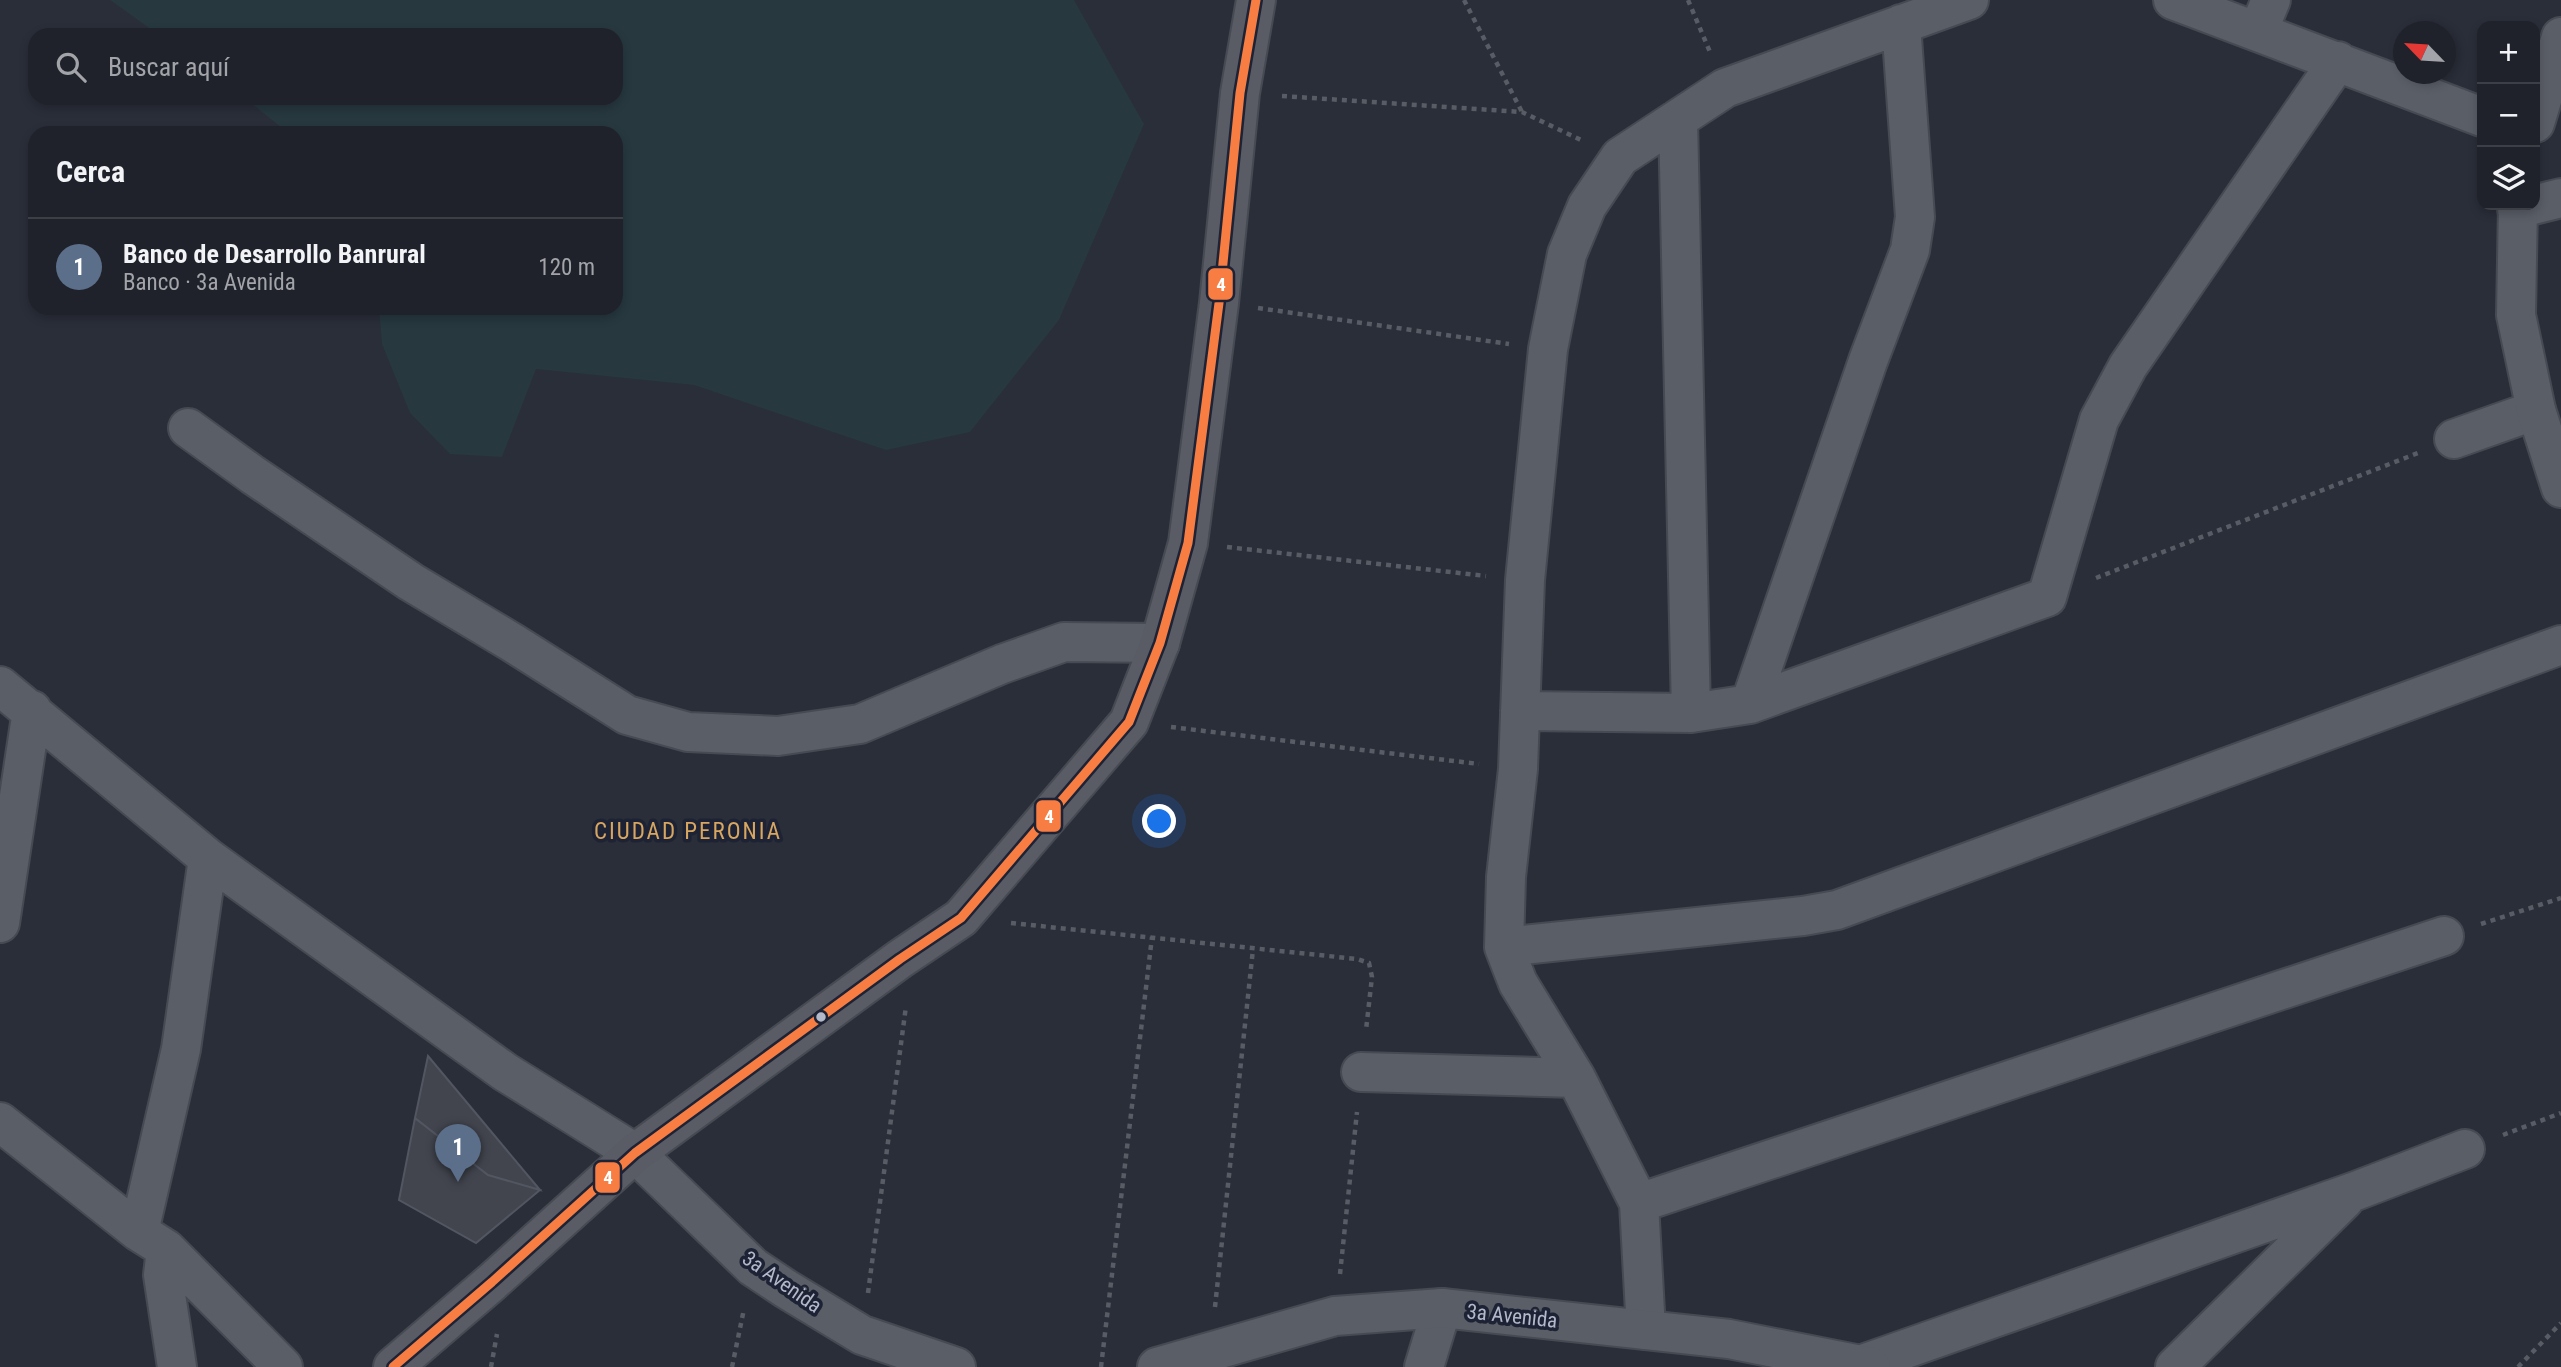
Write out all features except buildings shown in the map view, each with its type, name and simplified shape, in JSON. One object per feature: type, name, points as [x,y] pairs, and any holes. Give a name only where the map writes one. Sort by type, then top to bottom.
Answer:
[{"type":"main road","points":[[393,1367],[635,1153],[914,949],[961,918],[1129,722],[1160,643],[1188,543],[1219,303],[1240,93],[1256,0]]},
{"type":"street","points":[[1646,1330],[1639,1203],[1576,1078],[1518,983],[1504,947],[1506,877],[1518,769],[1525,580],[1548,349],[1567,254],[1587,206],[1620,158],[1725,88],[1969,0]]},
{"type":"street","points":[[2173,0],[2265,16],[2338,61],[2477,115]]},
{"type":"street","points":[[1750,705],[1868,361],[1910,250],[1915,217],[1901,24]]},
{"type":"street","points":[[2540,106],[2561,37]]},
{"type":"street","points":[[1520,711],[1690,713],[1750,705],[2047,597],[2099,420],[2128,366],[2338,61]]},
{"type":"street","points":[[1678,119],[1690,713]]},
{"type":"street","points":[[2540,202],[2561,198]]},
{"type":"street","points":[[2518,210],[2516,315],[2536,410],[2561,488]]},
{"type":"street","points":[[2454,439],[2536,410]]},
{"type":"street","points":[[188,428],[411,582],[627,715],[688,733],[778,736],[860,724],[1002,664],[1064,642],[1160,643]]},
{"type":"street","points":[[1504,947],[1803,916],[1837,909],[2561,645]]},
{"type":"street","name":"3a Avenida","points":[[0,686],[208,858],[505,1072],[635,1153],[753,1267],[862,1335],[956,1367]]},
{"type":"street","points":[[0,923],[32,710]]},
{"type":"street","points":[[177,1367],[163,1275],[153,1240],[208,858]]},
{"type":"street","points":[[1639,1203],[2444,936]]},
{"type":"street","points":[[1361,1072],[1576,1078]]},
{"type":"street","points":[[0,1122],[153,1240],[283,1367]]},
{"type":"street","points":[[1865,1366],[2353,1192],[2465,1149]]},
{"type":"street","points":[[2175,1367],[2353,1192]]},
{"type":"street","points":[[1423,1367],[1442,1308]]},
{"type":"street","name":"3a Avenida","points":[[1157,1367],[1335,1316],[1442,1308],[1729,1339],[1865,1366]]},
{"type":"path","points":[[1464,0],[1522,112]]},
{"type":"path","points":[[1688,0],[1725,88]]},
{"type":"path","points":[[1240,93],[1522,112],[1620,158]]},
{"type":"path","points":[[1219,303],[1548,349]]},
{"type":"path","points":[[2047,597],[2454,439]]},
{"type":"path","points":[[1188,543],[1525,580]]},
{"type":"path","points":[[1129,722],[1518,769]]},
{"type":"path","points":[[2444,936],[2561,898]]},
{"type":"path","points":[[961,918],[1357,959],[1369,963],[1371,977],[1335,1316]]},
{"type":"path","points":[[1101,1367],[1152,937]]},
{"type":"path","points":[[862,1335],[914,949]]},
{"type":"path","points":[[1211,1350],[1253,949]]},
{"type":"path","points":[[2465,1149],[2561,1113]]},
{"type":"path","points":[[733,1367],[753,1267]]},
{"type":"path","points":[[2518,1367],[2561,1322]]},
{"type":"shaded area","points":[[110,0],[1074,0],[1144,124],[1059,320],[970,432],[886,450],[694,385],[536,369],[502,457],[450,454],[410,413],[382,344],[380,315],[623,315],[623,126],[279,126],[254,105],[623,105],[623,28],[149,28]]},
{"type":"transit line","name":"4","points":[[393,1367],[635,1153],[900,959],[961,918],[1129,722],[1160,643],[1188,543],[1219,303],[1240,93],[1256,0]]},
{"type":"place","name":"Banco de Desarrollo Banrural","points":[[458,1182]]},
{"type":"district","name":"CIUDAD PERONIA","points":[[688,831]]}]
